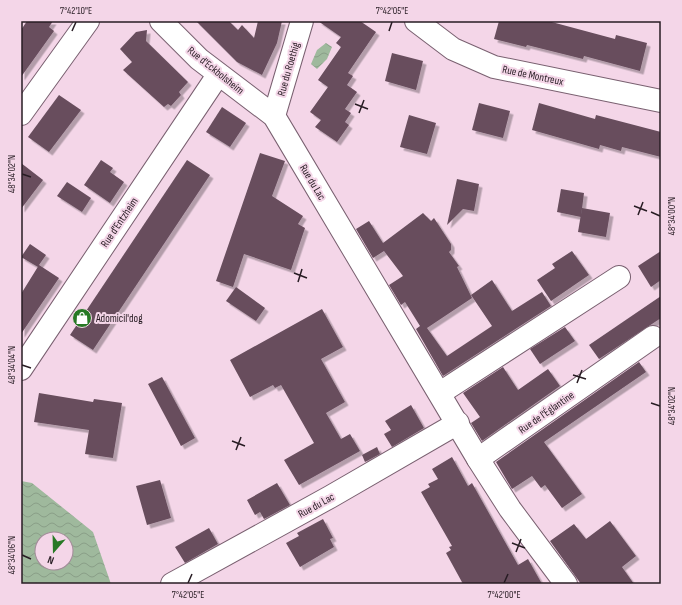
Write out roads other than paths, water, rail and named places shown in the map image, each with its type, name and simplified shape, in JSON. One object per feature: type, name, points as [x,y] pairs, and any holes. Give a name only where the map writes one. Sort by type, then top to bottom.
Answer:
[{"type":"street","points":[[21,114],[88,21]]},
{"type":"street","name":"Rue d'Eckbolsheim","points":[[161,21],[199,59],[218,75],[274,116]]},
{"type":"street","name":"Rue du Roethig","points":[[274,116],[302,21]]},
{"type":"street","name":"Rue de Montreux","points":[[416,21],[453,49],[465,56],[494,67],[661,101]]},
{"type":"street","name":"Rue d'Entzheim","points":[[21,369],[218,75]]},
{"type":"street","name":"Rue du Lac","points":[[274,116],[458,423],[478,459],[510,509],[566,584]]},
{"type":"street","points":[[440,393],[619,277]]},
{"type":"street","name":"Rue de l'Églantine","points":[[478,459],[653,337]]},
{"type":"street","name":"Rue du Lac","points":[[172,584],[330,497],[458,423]]},
{"type":"water","points":[[326,43],[332,47],[327,59],[317,69],[311,64],[317,50]]},
{"type":"water","points":[[21,481],[32,483],[93,532],[111,584],[21,584]]},
{"type":"place","name":"Adomicil'dog","points":[[82,318]]}]
